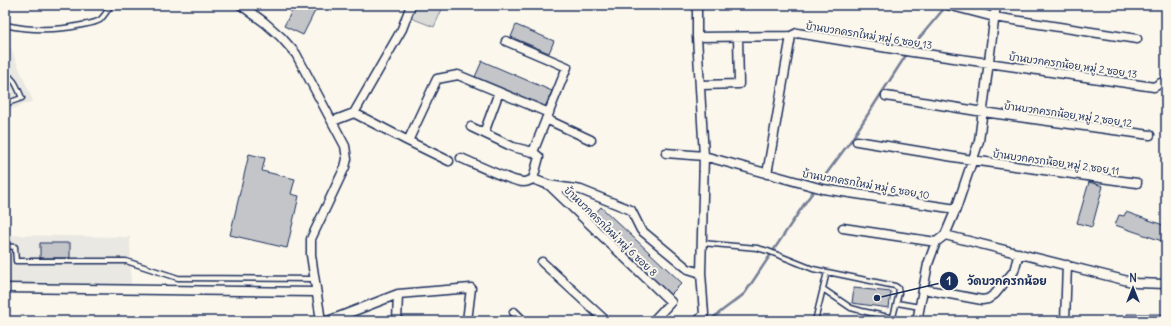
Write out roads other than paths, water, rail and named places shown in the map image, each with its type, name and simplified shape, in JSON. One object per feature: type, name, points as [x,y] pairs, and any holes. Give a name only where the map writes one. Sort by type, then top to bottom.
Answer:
[{"type":"street","points":[[241,5],[281,37],[296,54],[346,146],[346,167],[311,239],[311,255],[321,321]]},
{"type":"street","points":[[333,121],[354,113],[402,29],[411,5]]},
{"type":"street","points":[[696,5],[704,156],[701,273],[704,314],[698,321]]},
{"type":"street","points":[[948,5],[994,17],[1137,39]]},
{"type":"street","points":[[918,321],[928,264],[936,242],[945,235],[956,209],[979,141],[996,5]]},
{"type":"street","name":"บ้านบวกครกใหม่ หมู่ 6 ซอย 13","points":[[697,37],[791,36],[797,33],[989,64]]},
{"type":"street","points":[[766,174],[791,36]]},
{"type":"street","points":[[701,85],[739,84],[738,37]]},
{"type":"street","points":[[506,41],[568,67],[533,152]]},
{"type":"street","name":"บ้านบวกครกน้อย หมู่ 2 ซอย 13","points":[[989,64],[1154,87],[1166,80]]},
{"type":"street","points":[[408,141],[437,79],[458,75],[499,92],[548,116],[591,140]]},
{"type":"street","points":[[484,133],[499,92]]},
{"type":"street","name":"บ้านบวกครกน้อย หมู่ 2 ซอย 12","points":[[886,96],[983,112],[1150,135]]},
{"type":"street","points":[[354,113],[449,161]]},
{"type":"street","points":[[461,158],[511,179],[523,182],[533,178],[539,157],[533,152],[513,147],[471,127]]},
{"type":"street","name":"บ้านบวกครกน้อย หมู่ 2 ซอย 11","points":[[857,141],[972,160],[1136,183]]},
{"type":"street","name":"บ้านบวกครกใหม่ หมู่ 6 ซอย 10","points":[[666,153],[704,156],[766,174],[827,189],[956,209]]},
{"type":"street","name":"บ้านบวกครกใหม่ หมู่ 6 ซอย 8","points":[[533,178],[549,185],[671,302],[653,321]]},
{"type":"street","points":[[549,185],[580,190],[632,210],[641,230],[688,269],[701,273]]},
{"type":"street","points":[[843,228],[936,242]]},
{"type":"street","points":[[945,235],[1136,283],[1166,284]]},
{"type":"street","points":[[923,289],[982,300],[988,299],[995,294],[1014,271],[1019,253]]},
{"type":"street","points":[[542,262],[606,321]]},
{"type":"street","points":[[1065,321],[1067,265]]},
{"type":"street","points":[[5,288],[316,292]]},
{"type":"street","points":[[328,321],[398,294],[471,288],[467,321]]},
{"type":"street","points":[[397,321],[398,294]]},
{"type":"street","points":[[514,312],[524,321]]},
{"type":"lane","points":[[5,25],[40,30],[68,28],[99,20],[111,5]]},
{"type":"lane","points":[[5,73],[11,76],[15,81],[22,98],[5,104]]},
{"type":"lane","points":[[702,243],[768,250],[813,269],[895,286],[898,288],[899,293],[893,319],[851,308],[823,289]]},
{"type":"lane","points":[[5,246],[15,246],[16,261],[126,261],[178,278],[314,279]]},
{"type":"lane","points":[[815,321],[827,272]]},
{"type":"lane","points":[[897,303],[920,307]]},
{"type":"waterway","points":[[710,321],[745,293],[807,200],[852,139],[910,49],[947,5]]},
{"type":"place","name":"วัดบวกครกน้อย","points":[[877,298]]}]
